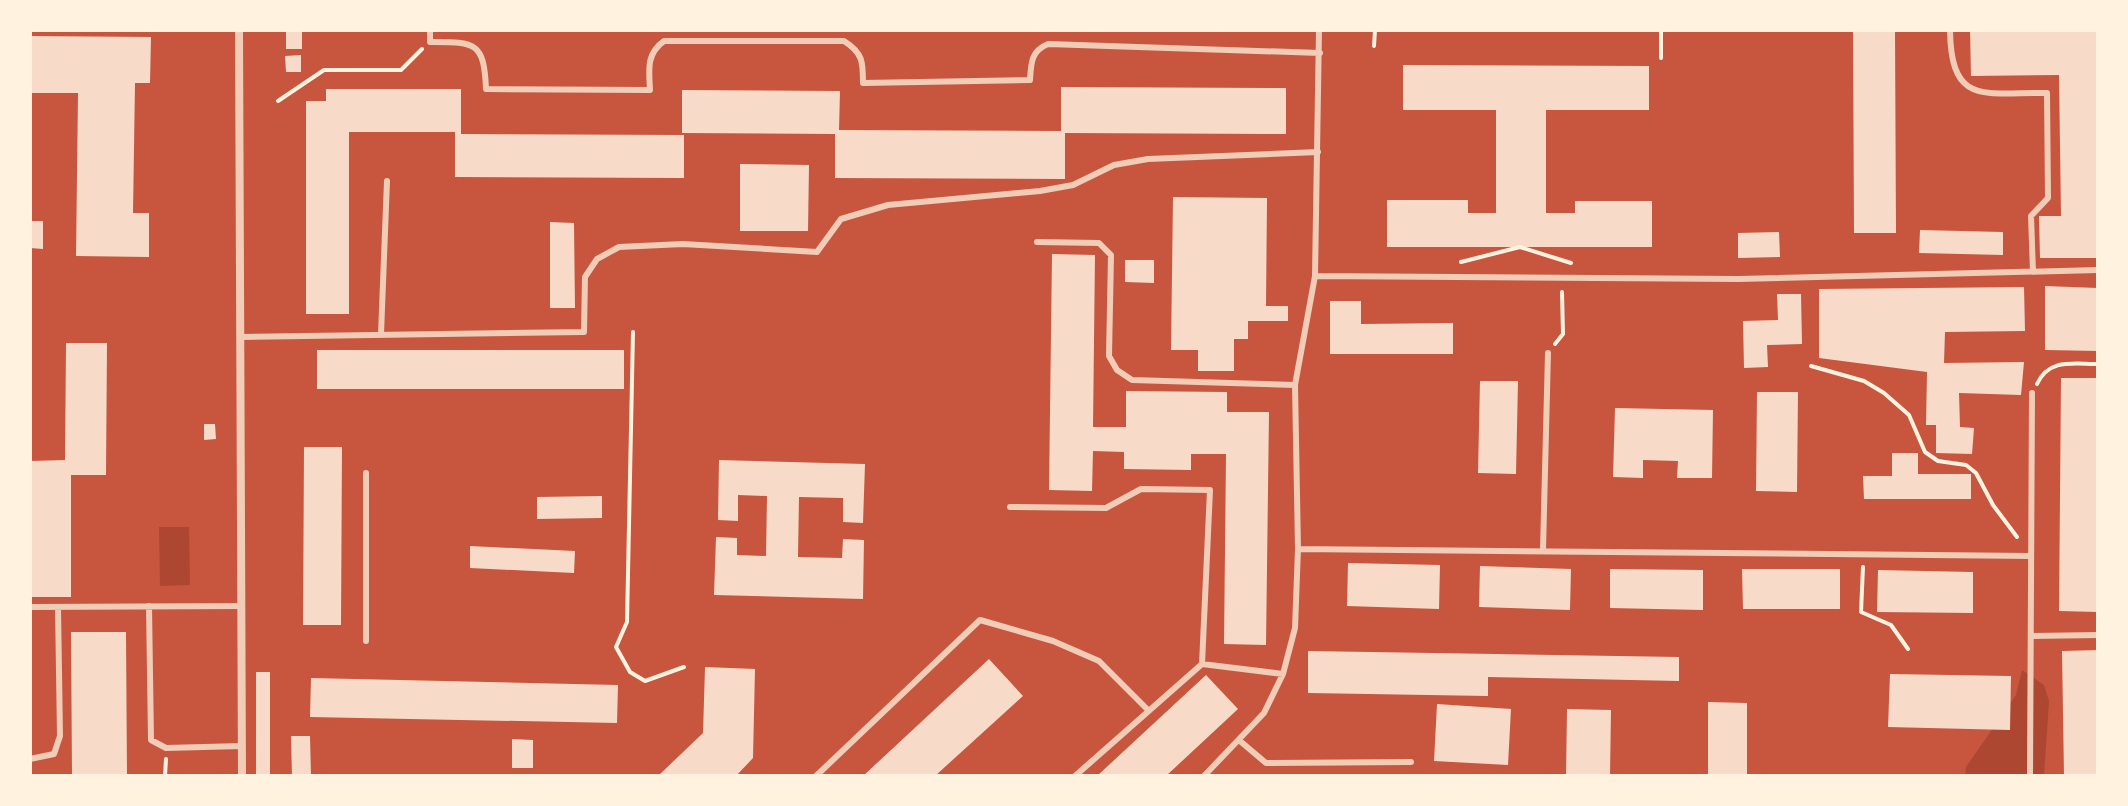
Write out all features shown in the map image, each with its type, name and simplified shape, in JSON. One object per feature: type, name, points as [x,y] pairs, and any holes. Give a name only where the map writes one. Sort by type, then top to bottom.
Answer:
[{"type":"street","points":[[239,30],[242,776]]},
{"type":"lane","points":[[430,30],[430,42],[465,42],[475,46],[485,58],[486,89],[650,90],[649,59],[654,48],[664,41],[844,41],[857,49],[863,59],[863,83],[1030,80],[1032,58],[1039,48],[1048,44],[1320,53]]},
{"type":"lane","points":[[1204,776],[1264,713],[1283,674],[1295,628],[1298,549],[1295,385],[1315,276],[1319,30]]},
{"type":"lane","points":[[1950,30],[1954,73],[1965,87],[1983,92],[2047,93],[2048,198],[2031,216],[2033,272]]},
{"type":"lane","points":[[241,337],[584,332],[585,277],[597,259],[619,247],[683,244],[817,252],[841,219],[888,205],[1040,191],[1073,185],[1114,165],[1148,159],[1318,152]]},
{"type":"lane","points":[[381,334],[387,181]]},
{"type":"lane","points":[[1037,242],[1099,243],[1111,255],[1109,356],[1117,370],[1132,380],[1295,385]]},
{"type":"lane","points":[[1315,276],[1738,279],[2098,270]]},
{"type":"lane","points":[[1543,550],[1548,353]]},
{"type":"lane","points":[[2030,776],[2032,393]]},
{"type":"lane","points":[[366,473],[366,641]]},
{"type":"lane","points":[[1010,507],[1106,508],[1141,489],[1210,490],[1202,664],[1075,776]]},
{"type":"lane","points":[[1298,549],[2031,556]]},
{"type":"lane","points":[[149,606],[151,740],[166,748],[242,746]]},
{"type":"lane","points":[[30,607],[242,606]]},
{"type":"lane","points":[[30,759],[54,754],[60,736],[58,607]]},
{"type":"lane","points":[[816,776],[980,620],[1053,641],[1099,661],[1149,711]]},
{"type":"lane","points":[[2031,636],[2098,635]]},
{"type":"lane","points":[[1202,664],[1283,674]]},
{"type":"lane","points":[[1240,741],[1266,763],[1411,762]]},
{"type":"path","points":[[1374,46],[1375,30]]},
{"type":"path","points":[[1661,30],[1661,58]]},
{"type":"path","points":[[278,101],[324,70],[401,70],[430,42]]},
{"type":"path","points":[[1447,277],[1464,260],[1520,247],[1570,262],[1582,278]]},
{"type":"path","points":[[1548,353],[1563,334],[1561,278]]},
{"type":"path","points":[[633,332],[627,622],[616,647],[630,672],[645,681],[684,667]]},
{"type":"path","points":[[2032,393],[2042,374],[2057,363],[2098,364]]},
{"type":"path","points":[[1811,366],[1864,381],[1884,393],[1909,415],[1925,452],[1938,461],[1966,465],[1976,473],[1993,505],[2031,556]]},
{"type":"path","points":[[1863,553],[1861,612],[1891,625],[1908,649]]},
{"type":"shaded area","points":[[159,527],[189,527],[190,585],[160,586]]},
{"type":"shaded area","points":[[2022,670],[2044,685],[2049,701],[2044,776],[1965,776],[1966,767],[2016,695]]},
{"type":"building","points":[[286,30],[302,30],[302,49],[286,49]]},
{"type":"building","points":[[1853,30],[1895,30],[1896,233],[1854,233]]},
{"type":"building","points":[[1970,30],[2098,30],[2098,258],[2040,258],[2039,216],[2061,216],[2059,75],[1971,76]]},
{"type":"building","points":[[30,36],[151,37],[150,83],[135,83],[133,213],[149,213],[149,257],[76,256],[78,93],[30,93]]},
{"type":"building","points":[[301,55],[301,72],[286,72],[285,56]]},
{"type":"building","points":[[1403,65],[1649,66],[1649,110],[1546,110],[1546,213],[1575,213],[1575,201],[1652,201],[1652,247],[1387,247],[1387,200],[1468,200],[1468,213],[1496,213],[1496,110],[1403,110]]},
{"type":"building","points":[[1061,87],[1286,88],[1286,134],[1065,133],[1065,179],[835,178],[835,134],[682,133],[682,90],[840,91],[839,130],[1061,131]]},
{"type":"building","points":[[326,89],[461,89],[461,134],[684,135],[684,178],[455,177],[455,132],[349,132],[349,314],[306,314],[306,101],[326,101]]},
{"type":"building","points":[[740,164],[809,165],[808,231],[740,231]]},
{"type":"building","points":[[1173,197],[1267,198],[1266,306],[1288,306],[1288,321],[1248,321],[1248,339],[1234,339],[1234,371],[1198,371],[1198,350],[1171,350]]},
{"type":"building","points":[[30,221],[43,221],[43,249],[30,248]]},
{"type":"building","points":[[550,222],[574,223],[575,308],[550,308]]},
{"type":"building","points":[[1920,230],[2003,232],[2003,255],[1919,253]]},
{"type":"building","points":[[1779,232],[1780,257],[1738,258],[1738,233]]},
{"type":"building","points":[[1052,254],[1095,255],[1093,427],[1126,427],[1126,391],[1227,392],[1227,412],[1269,412],[1266,645],[1224,644],[1226,454],[1191,454],[1191,470],[1124,469],[1124,452],[1093,451],[1092,491],[1049,490]]},
{"type":"building","points":[[1125,260],[1154,260],[1154,283],[1125,282]]},
{"type":"building","points":[[2045,286],[2098,288],[2098,351],[2045,350]]},
{"type":"building","points":[[2024,287],[2025,331],[1945,332],[1944,363],[2024,362],[2021,395],[1959,393],[1960,427],[1974,428],[1972,454],[1936,453],[1936,425],[1926,425],[1927,372],[1819,358],[1819,289]]},
{"type":"building","points":[[1777,294],[1801,294],[1802,344],[1767,345],[1768,367],[1744,368],[1743,321],[1778,320]]},
{"type":"building","points":[[1330,301],[1361,301],[1361,324],[1453,323],[1453,354],[1330,354]]},
{"type":"building","points":[[66,343],[107,343],[106,475],[71,475],[71,597],[30,597],[30,461],[65,460]]},
{"type":"building","points":[[317,350],[624,350],[624,389],[317,389]]},
{"type":"building","points":[[2061,378],[2098,378],[2098,612],[2059,611]]},
{"type":"building","points":[[1480,381],[1518,381],[1516,474],[1478,473]]},
{"type":"building","points":[[1757,392],[1798,392],[1797,492],[1756,491]]},
{"type":"building","points":[[1615,408],[1713,410],[1712,478],[1677,478],[1678,461],[1643,460],[1643,478],[1613,477]]},
{"type":"building","points":[[204,424],[215,424],[216,439],[204,440]]},
{"type":"building","points":[[304,447],[342,447],[341,625],[303,625]]},
{"type":"building","points":[[1892,453],[1918,453],[1918,474],[1971,474],[1971,499],[1864,499],[1863,476],[1892,476]]},
{"type":"building","points":[[719,460],[865,464],[863,523],[843,522],[843,498],[799,497],[798,557],[842,558],[843,539],[864,540],[863,599],[714,595],[716,537],[737,538],[737,555],[766,556],[767,496],[738,495],[738,521],[718,520]]},
{"type":"building","points":[[602,496],[602,518],[537,519],[537,497]]},
{"type":"building","points":[[470,546],[575,551],[574,573],[470,568]]},
{"type":"building","points":[[1348,563],[1440,565],[1439,609],[1347,606]]},
{"type":"building","points":[[1480,566],[1571,569],[1570,610],[1479,607]]},
{"type":"building","points":[[1610,569],[1703,570],[1703,610],[1610,608]]},
{"type":"building","points":[[1742,569],[1840,569],[1840,609],[1743,609]]},
{"type":"building","points":[[1878,570],[1973,572],[1973,613],[1877,612]]},
{"type":"building","points":[[71,632],[126,632],[127,776],[72,776]]},
{"type":"building","points":[[2098,650],[2098,776],[2064,776],[2062,651]]},
{"type":"building","points":[[1308,651],[1679,657],[1679,681],[1488,677],[1488,696],[1308,693]]},
{"type":"building","points":[[989,659],[1023,696],[935,776],[863,776]]},
{"type":"building","points":[[705,667],[755,669],[753,758],[736,776],[658,776],[703,733]]},
{"type":"building","points":[[256,672],[270,672],[270,776],[256,776]]},
{"type":"building","points":[[1890,674],[2011,676],[2010,730],[1888,727]]},
{"type":"building","points":[[1206,675],[1238,709],[1166,776],[1097,776]]},
{"type":"building","points":[[311,678],[618,685],[617,723],[310,717]]},
{"type":"building","points":[[1708,702],[1747,703],[1747,776],[1708,776]]},
{"type":"building","points":[[1437,704],[1511,709],[1508,765],[1434,761]]},
{"type":"building","points":[[1567,709],[1611,710],[1610,776],[1566,776]]},
{"type":"building","points":[[291,736],[310,736],[311,776],[292,776]]},
{"type":"building","points":[[512,739],[533,740],[533,768],[512,768]]}]
